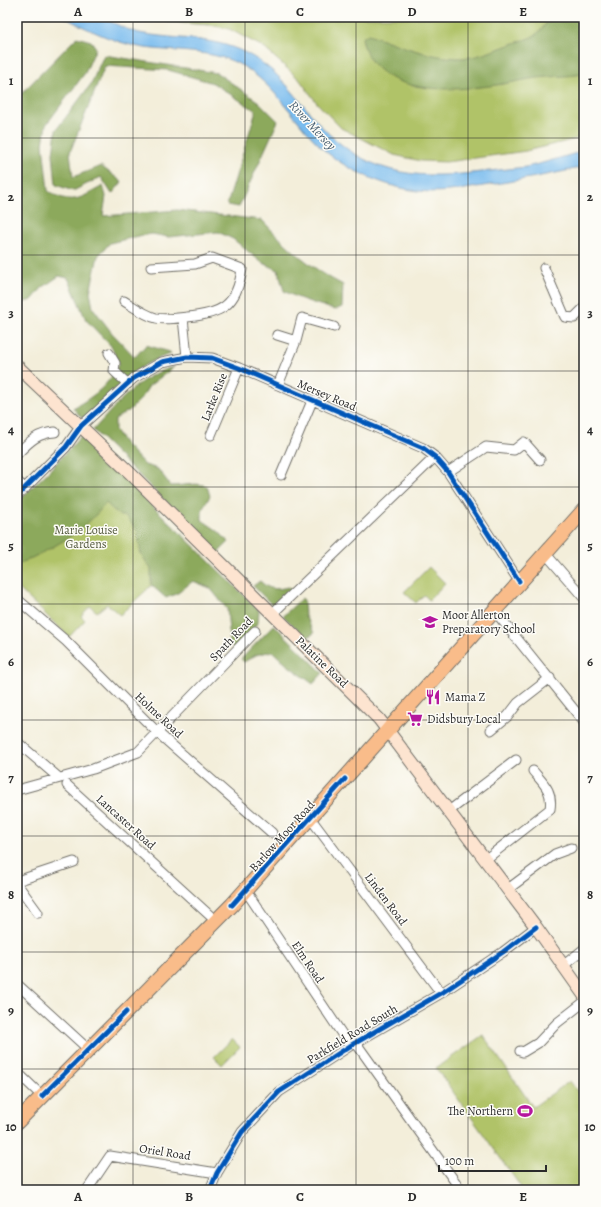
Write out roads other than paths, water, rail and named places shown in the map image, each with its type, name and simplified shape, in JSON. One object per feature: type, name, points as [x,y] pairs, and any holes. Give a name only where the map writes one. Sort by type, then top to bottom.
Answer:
[{"type":"main road","name":"Palatine Road","points":[[17,366],[81,426],[372,711],[486,859],[564,965],[584,995]]},
{"type":"main road","name":"Barlow Moor Road","points":[[17,1122],[88,1049],[217,922],[246,891],[519,581],[584,510]]},
{"type":"street","points":[[124,301],[157,318],[205,316],[218,312],[230,301],[240,287],[242,269],[212,258],[195,264],[151,267]]},
{"type":"street","points":[[544,268],[565,317],[574,318],[584,308]]},
{"type":"street","points":[[183,318],[187,357]]},
{"type":"street","points":[[278,385],[296,341],[302,318],[334,327]]},
{"type":"street","points":[[277,334],[296,341]]},
{"type":"street","points":[[109,353],[116,363],[114,371],[128,384]]},
{"type":"street","name":"Mersey Road","points":[[17,496],[66,447],[81,426],[128,384],[162,362],[187,357],[212,358],[239,368],[416,445],[435,457],[448,472],[519,581]]},
{"type":"street","name":"Larke Rise","points":[[211,435],[239,368]]},
{"type":"street","points":[[281,475],[312,401]]},
{"type":"street","points":[[17,454],[34,436],[44,432],[55,432]]},
{"type":"street","points":[[448,472],[486,447],[514,450],[524,442],[540,460]]},
{"type":"street","points":[[272,614],[435,457]]},
{"type":"street","points":[[17,481],[24,489]]},
{"type":"street","points":[[545,553],[584,598]]},
{"type":"street","name":"Holme Road","points":[[17,599],[66,641],[158,733],[272,833]]},
{"type":"street","points":[[494,610],[584,722]]},
{"type":"street","name":"Spath Road","points":[[17,790],[93,769],[138,752],[255,631]]},
{"type":"street","points":[[491,730],[508,716],[518,704],[550,678]]},
{"type":"street","points":[[17,742],[59,778]]},
{"type":"street","points":[[449,811],[516,760]]},
{"type":"street","points":[[486,859],[550,809],[551,799],[548,790],[533,771]]},
{"type":"street","name":"Lancaster Road","points":[[66,785],[217,922]]},
{"type":"street","name":"Linden Road","points":[[311,819],[441,993]]},
{"type":"street","points":[[508,889],[556,854],[571,848]]},
{"type":"street","points":[[38,913],[17,882],[74,862]]},
{"type":"street","name":"Elm Road","points":[[246,891],[353,1044],[461,1190]]},
{"type":"street","name":"Parkfield Road South","points":[[210,1190],[217,1173],[242,1132],[279,1092],[353,1044],[441,993],[503,952],[536,927]]},
{"type":"street","points":[[564,965],[584,949]]},
{"type":"street","points":[[17,984],[88,1049]]},
{"type":"street","points":[[520,1051],[523,1052],[538,1043],[557,1023],[584,1002]]},
{"type":"street","points":[[17,1072],[42,1096]]},
{"type":"street","name":"Oriel Road","points":[[87,1190],[110,1156],[217,1173]]},
{"type":"water","name":"River Mersey","points":[[64,17],[97,17],[139,33],[204,40],[232,47],[247,53],[261,62],[280,78],[329,134],[346,148],[364,159],[382,167],[400,172],[419,174],[459,174],[526,167],[584,151],[584,167],[525,179],[450,191],[431,192],[399,188],[361,174],[337,160],[318,144],[271,89],[249,70],[237,63],[215,56],[192,52],[135,46],[114,40]]},
{"type":"place","name":"Moor Allerton Preparatory School","points":[[430,622]]},
{"type":"place","name":"Mama Z","points":[[433,697]]},
{"type":"place","name":"Didsbury Local","points":[[415,719]]},
{"type":"place","name":"The Northern","points":[[525,1111]]},
{"type":"park label","name":"Marie Louise Gardens","points":[[86,537]]}]
